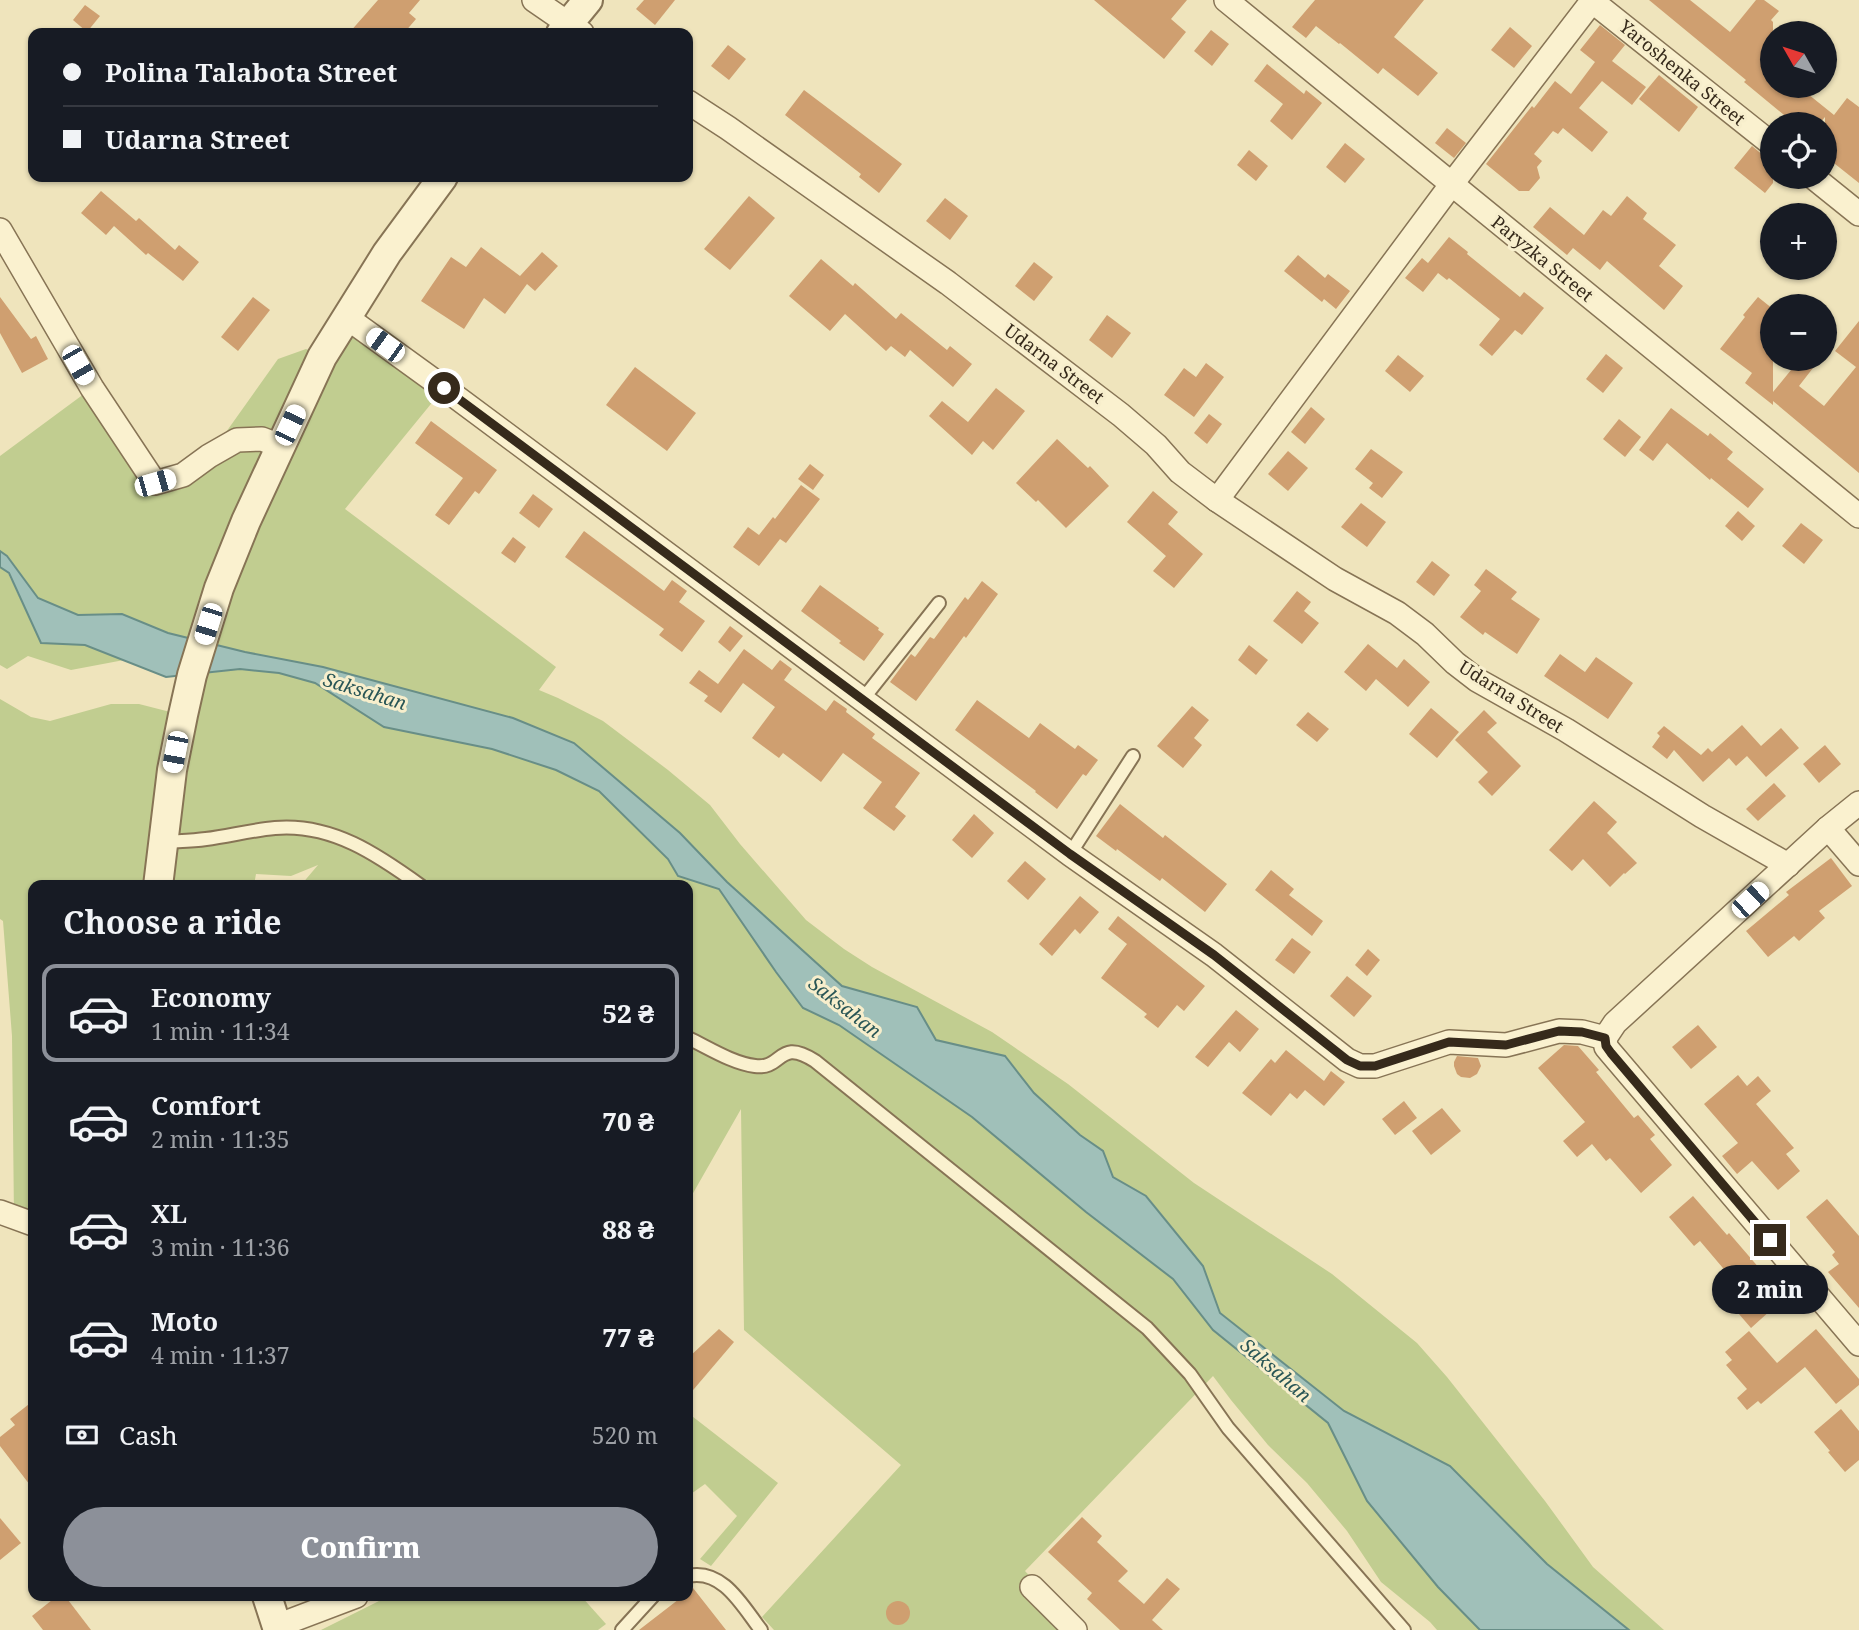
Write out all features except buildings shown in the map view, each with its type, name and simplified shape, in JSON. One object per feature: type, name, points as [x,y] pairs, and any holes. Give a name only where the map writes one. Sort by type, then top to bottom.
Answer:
[{"type":"street","points":[[534,0],[568,28]]},
{"type":"street","points":[[571,28],[588,0]]},
{"type":"street","name":"Paryzka Street","points":[[1226,0],[1859,516]]},
{"type":"street","points":[[1217,500],[1592,0]]},
{"type":"street","name":"Yaroshenka Street","points":[[1592,0],[1760,135]]},
{"type":"street","name":"Udarna Street","points":[[693,105],[947,283],[1121,415],[1156,445],[1181,472],[1217,500],[1335,579],[1397,613],[1477,680],[1566,730],[1691,809],[1788,864]]},
{"type":"street","points":[[159,880],[172,770],[183,715],[192,675],[219,588],[246,522],[322,357],[387,253],[439,182]]},
{"type":"street","points":[[1828,189],[1859,214]]},
{"type":"street","points":[[0,230],[92,388],[155,483],[183,475],[237,440],[262,439],[281,446]]},
{"type":"street","points":[[346,317],[1070,854],[1214,955],[1347,1060],[1360,1066],[1375,1066],[1449,1042],[1506,1045],[1559,1031],[1582,1032],[1605,1038]]},
{"type":"street","points":[[1859,803],[1788,864],[1615,1023],[1605,1038],[1611,1053],[1859,1344]]},
{"type":"street","points":[[1828,828],[1859,864]]},
{"type":"street","points":[[0,1212],[28,1222]]},
{"type":"street","points":[[1032,1587],[1075,1630]]},
{"type":"street","points":[[269,1601],[278,1628],[344,1601]]},
{"type":"lane","points":[[863,699],[939,603]]},
{"type":"lane","points":[[1070,854],[1133,756]]},
{"type":"lane","points":[[163,842],[277,828],[313,830],[345,839],[375,853],[413,880]]},
{"type":"lane","points":[[693,1040],[740,1063],[756,1066],[766,1066],[786,1052],[803,1053],[1147,1328],[1189,1374],[1228,1429],[1404,1630]]},
{"type":"lane","points":[[693,1575],[712,1577],[724,1583],[761,1630]]},
{"type":"lane","points":[[622,1630],[648,1601]]},
{"type":"green space","points":[[346,317],[444,388],[345,509],[556,667],[539,690],[603,721],[710,805],[806,920],[872,967],[992,1032],[1068,1084],[1194,1183],[1332,1274],[1417,1343],[1545,1501],[1593,1567],[1664,1630],[1629,1630],[1547,1564],[1450,1466],[1344,1411],[1220,1313],[1203,1266],[1147,1196],[1113,1177],[1103,1151],[1080,1135],[1034,1093],[1006,1056],[936,1040],[917,1007],[842,986],[727,882],[680,833],[574,743],[323,667],[168,633],[122,614],[78,615],[38,598],[8,556],[0,551],[0,456],[92,388],[155,483],[209,456],[278,359],[306,349],[322,356]]},
{"type":"green space","points":[[0,567],[8,573],[41,643],[85,645],[124,660],[71,670],[28,656],[7,669],[0,665]]},
{"type":"green space","points":[[240,669],[279,673],[315,683],[384,727],[492,749],[556,770],[599,791],[668,859],[678,876],[691,880],[305,880],[318,865],[291,876],[256,874],[255,880],[28,880],[28,1222],[14,1218],[12,1036],[3,921],[0,919],[0,699],[31,717],[50,721],[111,704],[139,704],[182,715],[192,675]]},
{"type":"green space","points":[[693,881],[719,889],[803,1007],[839,1025],[972,1117],[1086,1212],[1173,1279],[1213,1330],[1329,1423],[1367,1501],[1438,1587],[1480,1630],[1437,1630],[1381,1582],[1347,1531],[1307,1483],[1268,1445],[1213,1376],[1025,1571],[1080,1630],[774,1630],[762,1617],[901,1465],[744,1330],[741,1109],[693,1193]]},
{"type":"green space","points":[[693,1417],[778,1483],[711,1566],[700,1559],[737,1516],[705,1484],[693,1492]]},
{"type":"green space","points":[[379,1601],[585,1601],[606,1624],[598,1630],[321,1630]]},
{"type":"water","name":"Saksahan","points":[[0,551],[7,556],[38,598],[78,615],[122,614],[168,633],[323,667],[513,718],[574,743],[680,833],[727,882],[842,986],[917,1007],[936,1040],[1005,1056],[1034,1093],[1080,1135],[1103,1151],[1113,1177],[1146,1196],[1203,1266],[1220,1313],[1344,1411],[1450,1466],[1547,1564],[1629,1630],[1480,1630],[1438,1587],[1367,1501],[1328,1423],[1213,1330],[1173,1279],[1086,1212],[972,1117],[839,1025],[803,1008],[719,889],[678,876],[668,859],[599,791],[556,770],[492,749],[384,727],[315,683],[279,673],[240,669],[166,677],[85,645],[41,643],[9,573],[0,567]]},
{"type":"route","points":[[444,388],[1070,854],[1214,955],[1347,1060],[1360,1066],[1375,1066],[1449,1042],[1506,1045],[1559,1031],[1582,1032],[1605,1038],[1611,1053],[1770,1240]]}]
